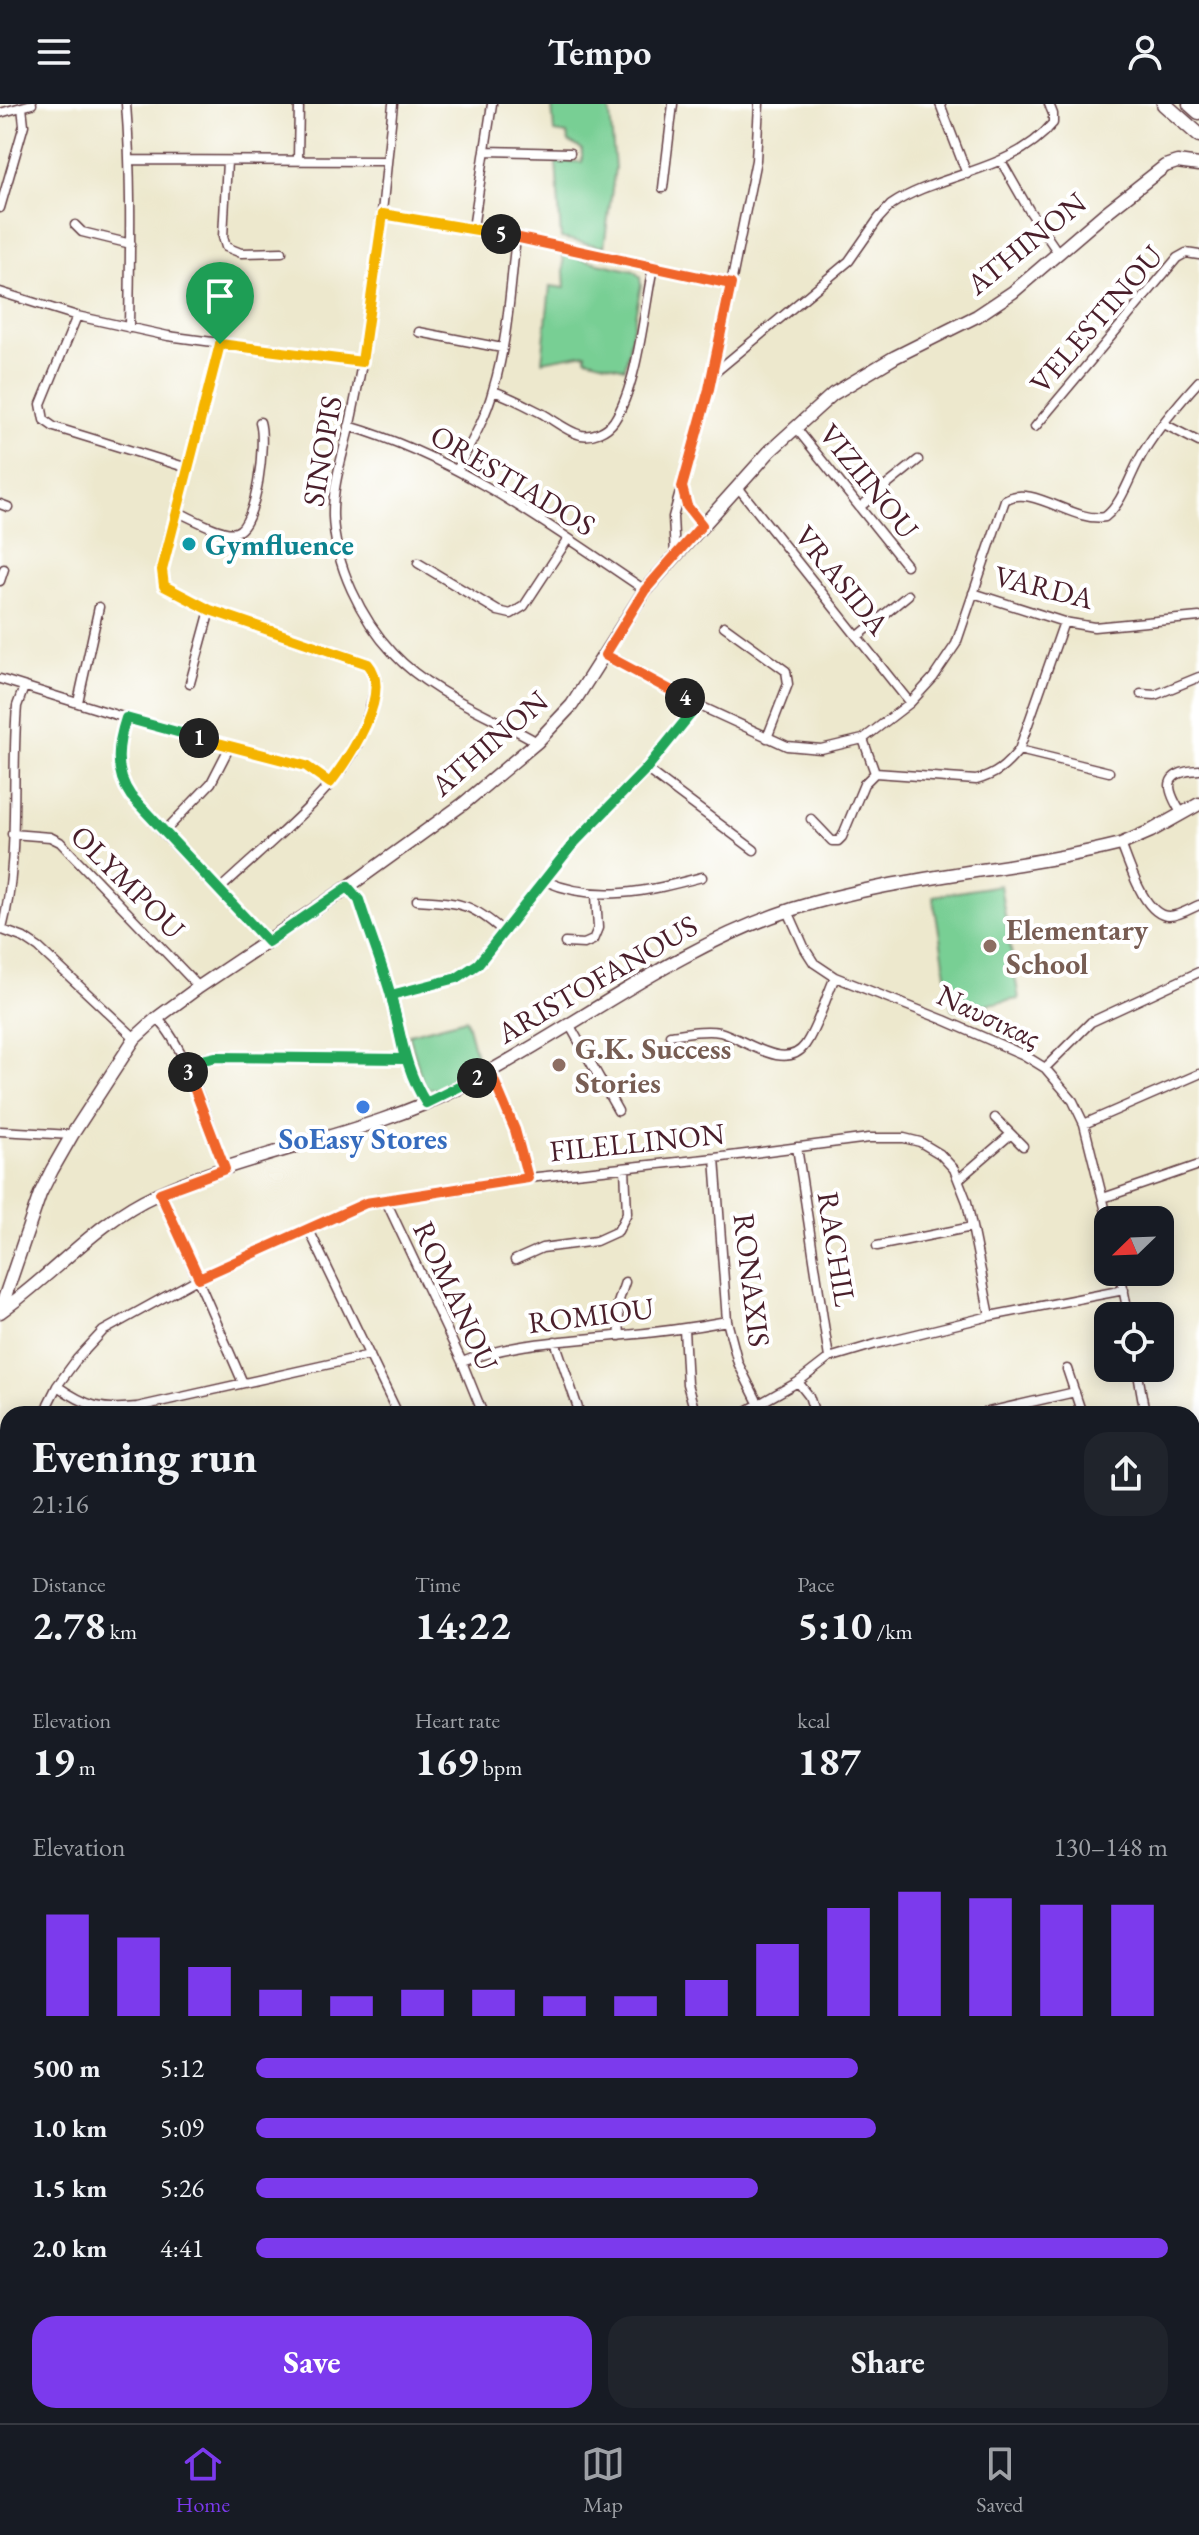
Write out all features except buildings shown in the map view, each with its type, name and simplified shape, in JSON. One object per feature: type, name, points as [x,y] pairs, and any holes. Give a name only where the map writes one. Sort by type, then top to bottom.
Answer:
[{"type":"main road","points":[[1164,104],[1196,133]]},
{"type":"main road","points":[[1190,104],[1199,112]]},
{"type":"street","points":[[0,113],[32,104]]},
{"type":"street","points":[[126,104],[130,160],[129,328]]},
{"type":"street","points":[[298,159],[299,104]]},
{"type":"street","name":"SINOPIS","points":[[393,104],[383,214],[362,362],[333,495],[333,521],[343,565],[363,611],[383,642],[422,680],[537,742]]},
{"type":"street","points":[[473,228],[492,104]]},
{"type":"street","points":[[663,188],[673,104]]},
{"type":"street","points":[[675,555],[673,517],[712,375],[731,284],[756,160],[759,104]]},
{"type":"street","points":[[940,104],[967,174]]},
{"type":"street","points":[[712,375],[849,261],[886,210],[899,200],[1001,161],[1050,127],[1054,119],[1049,104]]},
{"type":"street","points":[[0,208],[21,139],[24,125],[22,107]]},
{"type":"street","points":[[486,151],[570,153]]},
{"type":"street","points":[[130,160],[387,161]]},
{"type":"street","points":[[227,161],[223,237],[226,247],[241,253],[282,252]]},
{"type":"street","points":[[1001,161],[1059,254]]},
{"type":"street","name":"ATHINON","points":[[1,1308],[40,1194],[72,1135],[135,1038],[199,987],[348,887],[463,804],[537,742],[572,705],[645,590],[737,486],[833,394],[853,380],[977,316],[1013,292],[1165,166],[1177,162],[1199,165]]},
{"type":"street","points":[[383,214],[473,228],[731,284]]},
{"type":"street","points":[[75,225],[82,232],[131,244]]},
{"type":"street","points":[[458,468],[493,391],[502,348],[516,238]]},
{"type":"street","name":"VELESTINOU","points":[[1035,427],[1177,258],[1186,253],[1199,255]]},
{"type":"street","points":[[493,391],[576,433],[591,435],[609,426],[619,412],[632,376],[653,267]]},
{"type":"street","points":[[0,292],[77,316],[129,328],[220,344],[362,362]]},
{"type":"street","points":[[77,316],[41,404],[44,420],[54,427],[188,468]]},
{"type":"street","points":[[419,332],[502,348]]},
{"type":"street","points":[[220,344],[162,570],[164,586],[210,610],[368,664],[375,672],[377,683],[363,733],[352,755],[330,783],[220,889]]},
{"type":"street","points":[[605,655],[698,705],[787,746],[810,749],[863,739],[910,703],[933,678],[956,644],[1001,505],[1012,495],[1024,495],[1088,518],[1105,517],[1116,505],[1145,449],[1199,381]]},
{"type":"street","points":[[178,512],[224,532],[232,533],[244,528],[251,515],[264,437],[260,422]]},
{"type":"street","points":[[1164,424],[1199,442]]},
{"type":"street","name":"ORESTIADOS","points":[[349,426],[394,440],[458,468],[645,590]]},
{"type":"street","name":"VIZIINOU","points":[[796,428],[906,565]]},
{"type":"street","points":[[860,507],[918,460]]},
{"type":"street","name":"VRASIDA","points":[[737,486],[910,703]]},
{"type":"street","points":[[682,487],[687,506],[702,525]]},
{"type":"street","points":[[418,563],[498,611],[511,614],[524,606],[568,539]]},
{"type":"street","points":[[0,581],[4,569]]},
{"type":"street","name":"VARDA","points":[[973,593],[1064,622],[1094,627],[1199,617]]},
{"type":"street","points":[[857,637],[908,595]]},
{"type":"street","points":[[78,702],[99,607]]},
{"type":"street","points":[[190,683],[210,610]]},
{"type":"street","points":[[811,819],[832,841],[840,840],[864,784],[875,773],[976,780],[995,774],[1007,765],[1019,750],[1064,622]]},
{"type":"street","points":[[724,626],[788,675],[788,684],[767,738]]},
{"type":"street","points":[[1141,694],[1155,695],[1199,677]]},
{"type":"street","points":[[0,679],[126,718],[306,766],[330,783]]},
{"type":"street","points":[[24,687],[17,706],[12,834],[6,911],[1,929],[39,948],[135,1038]]},
{"type":"street","points":[[391,995],[464,974],[483,958],[573,844],[646,769],[698,705]]},
{"type":"street","points":[[126,718],[118,751],[122,780],[131,796],[268,942]]},
{"type":"street","points":[[863,739],[875,773]]},
{"type":"street","points":[[163,833],[211,783],[230,746]]},
{"type":"street","points":[[1019,750],[1109,772]]},
{"type":"street","points":[[646,769],[754,850]]},
{"type":"street","points":[[1182,814],[1171,797],[1169,785],[1172,778],[1181,772],[1199,770]]},
{"type":"street","name":"ARISTOFANOUS","points":[[1,1308],[115,1217],[160,1193],[426,1103],[490,1071],[677,961],[729,934],[788,911],[933,876],[1121,844],[1199,804]]},
{"type":"street","name":"OLYMPOU","points":[[12,834],[50,837],[60,842],[199,987]]},
{"type":"street","points":[[1121,844],[1152,911],[1166,917],[1175,916],[1199,905]]},
{"type":"street","points":[[545,881],[563,889],[596,895],[622,895],[702,877]]},
{"type":"street","points":[[348,887],[359,900],[391,995],[405,1059],[426,1103]]},
{"type":"street","points":[[565,943],[584,944],[593,940],[598,928],[596,895]]},
{"type":"street","points":[[417,900],[465,904],[481,912],[504,932]]},
{"type":"street","name":"Ναυσικας","points":[[788,911],[814,963],[835,977],[944,1020],[1024,1055],[1045,1068],[1073,1101],[1084,1124],[1105,1206]]},
{"type":"street","points":[[1045,1068],[1091,1022],[1199,972]]},
{"type":"street","points":[[670,1035],[714,1032],[777,1055],[791,1055],[804,1047],[835,977]]},
{"type":"street","points":[[157,1018],[170,1034],[185,1064],[225,1169]]},
{"type":"street","points":[[569,1024],[618,1111]]},
{"type":"street","points":[[185,1064],[216,1057],[405,1059]]},
{"type":"street","points":[[490,1071],[515,1130],[528,1178]]},
{"type":"street","points":[[1084,1124],[1199,1074]]},
{"type":"street","points":[[995,1118],[1023,1146]]},
{"type":"street","points":[[0,1131],[72,1135]]},
{"type":"street","points":[[990,1316],[960,1178],[1011,1134]]},
{"type":"street","name":"FILELLINON","points":[[48,1406],[57,1386],[103,1331],[199,1278],[366,1203],[528,1178],[869,1138],[904,1138],[920,1142],[940,1154],[960,1178]]},
{"type":"street","name":"RACHIL","points":[[797,1147],[829,1358]]},
{"type":"street","name":"RONAXIS","points":[[715,1158],[727,1321],[738,1363],[758,1403]]},
{"type":"street","points":[[1103,1198],[1199,1165]]},
{"type":"street","points":[[515,1260],[542,1248],[596,1241],[618,1231],[627,1213],[625,1168]]},
{"type":"street","points":[[160,1193],[243,1383]]},
{"type":"street","name":"ROMANOU","points":[[385,1199],[480,1406]]},
{"type":"street","points":[[877,1246],[972,1227]]},
{"type":"street","points":[[309,1230],[394,1406]]},
{"type":"street","points":[[620,1336],[618,1303],[625,1282]]},
{"type":"street","points":[[1123,1286],[1126,1302]]},
{"type":"street","points":[[753,1406],[798,1382],[829,1358],[990,1316],[1124,1290]]},
{"type":"street","name":"ROMIOU","points":[[462,1362],[488,1353],[555,1341],[684,1329],[727,1321]]},
{"type":"street","points":[[684,1329],[687,1384],[692,1406]]},
{"type":"street","points":[[555,1341],[577,1406]]},
{"type":"street","points":[[141,1406],[370,1355]]},
{"type":"street","points":[[1067,1369],[1079,1406]]},
{"type":"street","points":[[798,1382],[812,1406]]},
{"type":"street","points":[[1139,1382],[1144,1406]]},
{"type":"street","points":[[57,1386],[94,1406]]},
{"type":"street","points":[[1015,1406],[1075,1392]]},
{"type":"green space","points":[[552,104],[609,104],[615,168],[604,247],[561,238],[556,161],[582,162],[582,149],[569,142],[567,134],[554,132]]},
{"type":"green space","points":[[563,255],[634,271],[640,277],[625,368],[586,358],[586,353],[542,361],[550,286],[565,288]]},
{"type":"green space","points":[[1000,885],[1019,999],[952,1010],[933,896]]},
{"type":"green space","points":[[466,1019],[479,1067],[438,1090],[424,1087],[409,1034]]},
{"type":"place","name":"Gymfluence","points":[[189,544]]},
{"type":"place","name":"Elementary School","points":[[990,946]]},
{"type":"place","name":"G.K. Success Stories","points":[[559,1065]]},
{"type":"place","name":"SoEasy Stores","points":[[363,1107]]},
{"type":"route","points":[[220,344],[162,570],[164,586],[210,610],[368,664],[375,672],[377,683],[363,733],[352,755],[330,783],[306,766],[126,718],[118,751],[124,785],[163,833],[268,942],[348,887],[359,900],[391,995],[402,1044],[405,1059],[419,1092],[426,1103],[490,1071],[515,1130],[528,1178],[366,1203],[199,1278],[160,1193],[225,1169],[185,1064],[216,1057],[405,1059],[391,995],[457,978],[478,964],[556,864],[646,769],[698,705],[605,655],[645,590],[702,525],[690,513],[682,487],[709,389],[731,284],[473,228],[383,214],[362,362],[220,344]]}]
